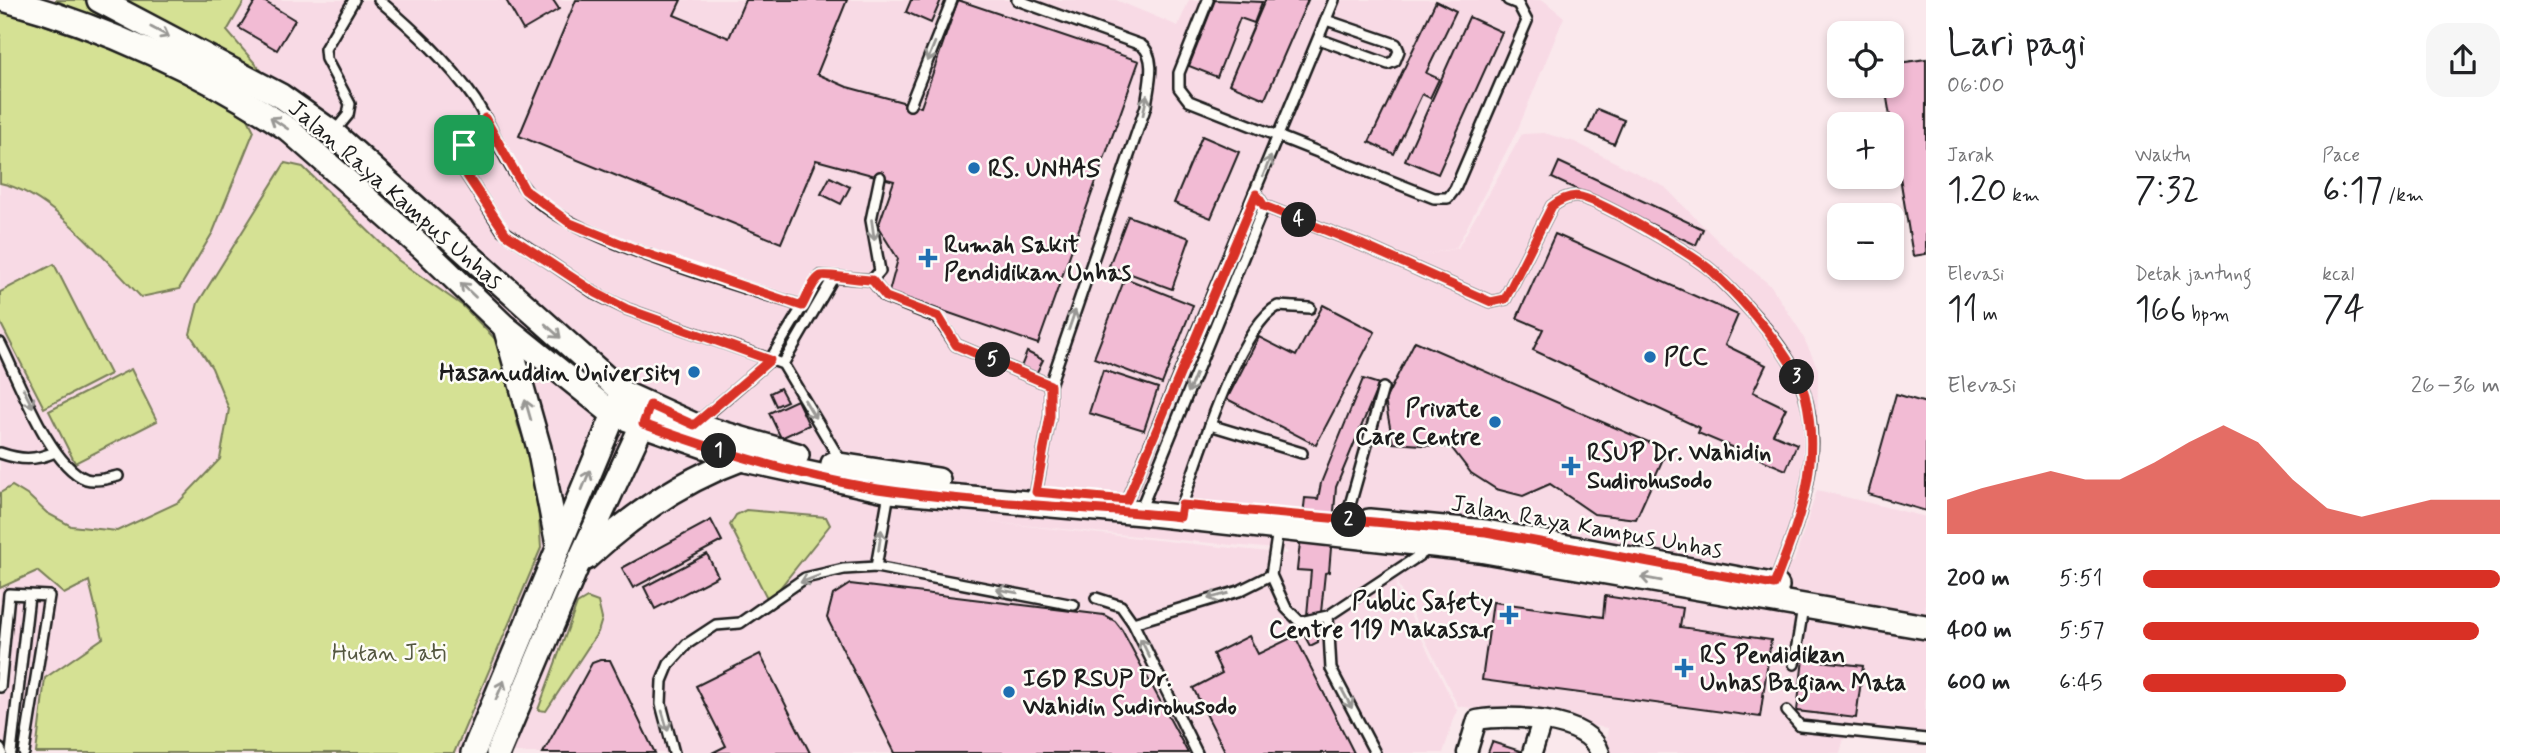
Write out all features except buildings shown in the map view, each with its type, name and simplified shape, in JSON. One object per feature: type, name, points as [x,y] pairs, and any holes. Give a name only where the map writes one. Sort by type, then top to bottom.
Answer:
[{"type":"street","name":"Jalan Raya Kampus Unhas","points":[[6,0],[62,15],[216,84],[288,129],[423,247],[506,327],[618,403],[741,459],[882,484],[1181,511],[1346,519],[1774,585],[1926,612]]},
{"type":"street","name":"Jalan Raya Kampus Unhas","points":[[99,0],[281,96],[331,132],[618,403]]},
{"type":"street","points":[[314,152],[331,132]]},
{"type":"street","points":[[506,327],[542,460],[558,548]]},
{"type":"street","points":[[473,753],[618,403]]},
{"type":"street","name":"Jalan Raya Kampus Unhas","points":[[647,415],[694,425],[750,444],[845,467],[882,484],[1036,492],[1135,506]]},
{"type":"street","points":[[498,753],[576,568],[647,415]]},
{"type":"street","points":[[576,568],[612,534],[670,494],[702,473],[741,459]]},
{"type":"street","name":"Jalan Raya Kampus Unhas","points":[[1181,511],[1278,528],[1436,544],[1465,539],[1803,606],[1926,627]]},
{"type":"street","points":[[1467,753],[1476,720],[1501,716],[1568,726],[1584,734],[1597,746],[1600,753]]},
{"type":"street","points":[[1532,753],[1542,721]]},
{"type":"lane","points":[[331,132],[348,115],[350,104],[326,59],[325,49],[354,0]]},
{"type":"lane","points":[[379,0],[451,70],[485,118],[525,190],[570,223],[644,253],[802,306]]},
{"type":"lane","points":[[910,105],[952,0]]},
{"type":"lane","points":[[1017,0],[1141,45],[1146,49],[1150,61],[1146,106],[1050,385],[1050,416],[1036,492]]},
{"type":"lane","points":[[1208,0],[1179,73],[1179,88],[1189,101],[1434,198],[1448,198],[1455,188],[1527,21],[1518,4],[1508,0]]},
{"type":"lane","points":[[1135,506],[1334,0]]},
{"type":"lane","points":[[1319,39],[1388,64],[1395,61],[1399,51],[1396,44],[1326,20]]},
{"type":"lane","points":[[485,118],[464,145],[462,168],[506,234],[620,306],[783,364],[845,467]]},
{"type":"lane","points":[[872,280],[880,271],[871,220],[880,177]]},
{"type":"lane","points":[[1256,194],[1264,206],[1363,245],[1491,302],[1505,299],[1552,206],[1571,197],[1580,196],[1641,226],[1713,271],[1788,357],[1804,393],[1813,444],[1805,504],[1774,585]]},
{"type":"lane","points":[[1135,506],[1264,206]]},
{"type":"lane","points":[[694,425],[770,360],[821,276],[872,280],[886,297],[939,317],[956,345],[1050,385]]},
{"type":"lane","points":[[783,364],[833,278]]},
{"type":"lane","points":[[1181,511],[1210,425],[1238,360],[1270,311],[1278,306],[1310,308]]},
{"type":"lane","points":[[0,343],[55,452],[69,470],[89,481],[118,476]]},
{"type":"lane","points":[[1346,519],[1382,388]]},
{"type":"lane","points":[[1210,425],[1302,453]]},
{"type":"lane","points":[[0,453],[18,459],[37,460],[55,452]]},
{"type":"lane","points":[[876,567],[884,512],[882,484]]},
{"type":"lane","points":[[1278,528],[1271,575],[1286,608],[1300,622],[1328,616],[1436,544]]},
{"type":"lane","points":[[674,753],[663,717],[662,681],[668,664],[687,644],[716,625],[740,623],[805,578],[844,569],[876,567],[1074,605]]},
{"type":"lane","points":[[1133,623],[1239,590],[1271,575]]},
{"type":"lane","points":[[0,687],[9,594],[49,596],[24,753]]},
{"type":"lane","points":[[11,753],[29,596]]},
{"type":"lane","points":[[1096,598],[1121,606],[1133,623],[1197,753]]},
{"type":"lane","points":[[1794,664],[1803,606]]},
{"type":"lane","points":[[1328,616],[1331,669],[1375,753]]},
{"type":"lane","points":[[1787,711],[1800,726],[1926,739]]},
{"type":"shaded area","name":"Hasanuddin University","points":[[0,0],[1116,0],[1178,26],[1189,0],[1543,0],[1564,17],[1518,129],[1456,248],[1414,257],[1458,248],[1522,134],[1544,133],[1575,142],[1665,187],[1718,241],[1771,286],[1801,332],[1818,369],[1817,442],[1811,495],[1789,562],[1794,562],[1817,490],[1926,517],[1925,747],[1844,738],[1840,753],[1605,753],[1608,728],[1458,706],[1398,585],[1399,575],[1396,587],[1457,710],[1443,753],[0,753]],"holes":[[[979,521],[1287,551],[1286,554]]]},
{"type":"green space","points":[[55,0],[245,0],[227,31],[266,76],[176,54]]},
{"type":"green space","points":[[0,9],[142,60],[245,113],[254,131],[213,232],[179,289],[141,297],[94,247],[58,214],[19,189],[0,183]]},
{"type":"green space","name":"Hutan Jati","points":[[285,163],[303,167],[398,260],[463,306],[500,344],[518,425],[536,473],[541,548],[454,753],[36,753],[45,678],[103,638],[89,581],[64,594],[37,571],[0,588],[0,493],[12,486],[30,497],[47,513],[71,526],[117,531],[179,502],[220,459],[229,409],[212,368],[190,334],[198,303]]},
{"type":"green space","points":[[54,264],[110,374],[44,408],[0,322],[0,292]]},
{"type":"green space","points":[[131,369],[157,421],[75,463],[49,411]]},
{"type":"green space","points":[[746,510],[826,517],[830,525],[771,599],[767,598],[730,525],[736,515]]},
{"type":"green space","points":[[587,598],[598,602],[602,619],[598,632],[546,711],[538,710],[577,604]]},
{"type":"place","name":"RS. UNHAS","points":[[974,168]]},
{"type":"place","name":"Rumah Sakit Pendidikan Unhas","points":[[928,258]]},
{"type":"place","name":"PCC","points":[[1650,357]]},
{"type":"place","name":"Hasanuddin University","points":[[694,372]]},
{"type":"place","name":"Private Care Centre","points":[[1495,422]]},
{"type":"place","name":"RSUP Dr. Wahidin Sudirohusodo","points":[[1571,466]]},
{"type":"place","name":"Public Safety Centre 119 Makassar","points":[[1509,615]]},
{"type":"place","name":"RS Pendidikan Unhas Bagian Mata","points":[[1684,668]]},
{"type":"place","name":"IGD RSUP Dr. Wahidin Sudirohusodo","points":[[1009,692]]},
{"type":"route","points":[[485,118],[525,190],[570,223],[644,253],[761,293],[802,306],[821,276],[856,281],[872,280],[886,297],[939,317],[956,345],[1050,385],[1050,416],[1036,492],[1127,500],[1256,194],[1264,206],[1363,245],[1491,302],[1505,299],[1552,206],[1562,199],[1580,196],[1641,226],[1713,271],[1788,357],[1804,393],[1813,444],[1805,504],[1774,585],[1486,532],[1182,505],[1180,517],[890,491],[741,459],[643,424],[650,405],[694,425],[770,360],[627,309],[596,293],[518,243],[497,225],[462,168],[460,159],[464,145],[485,118]]}]
